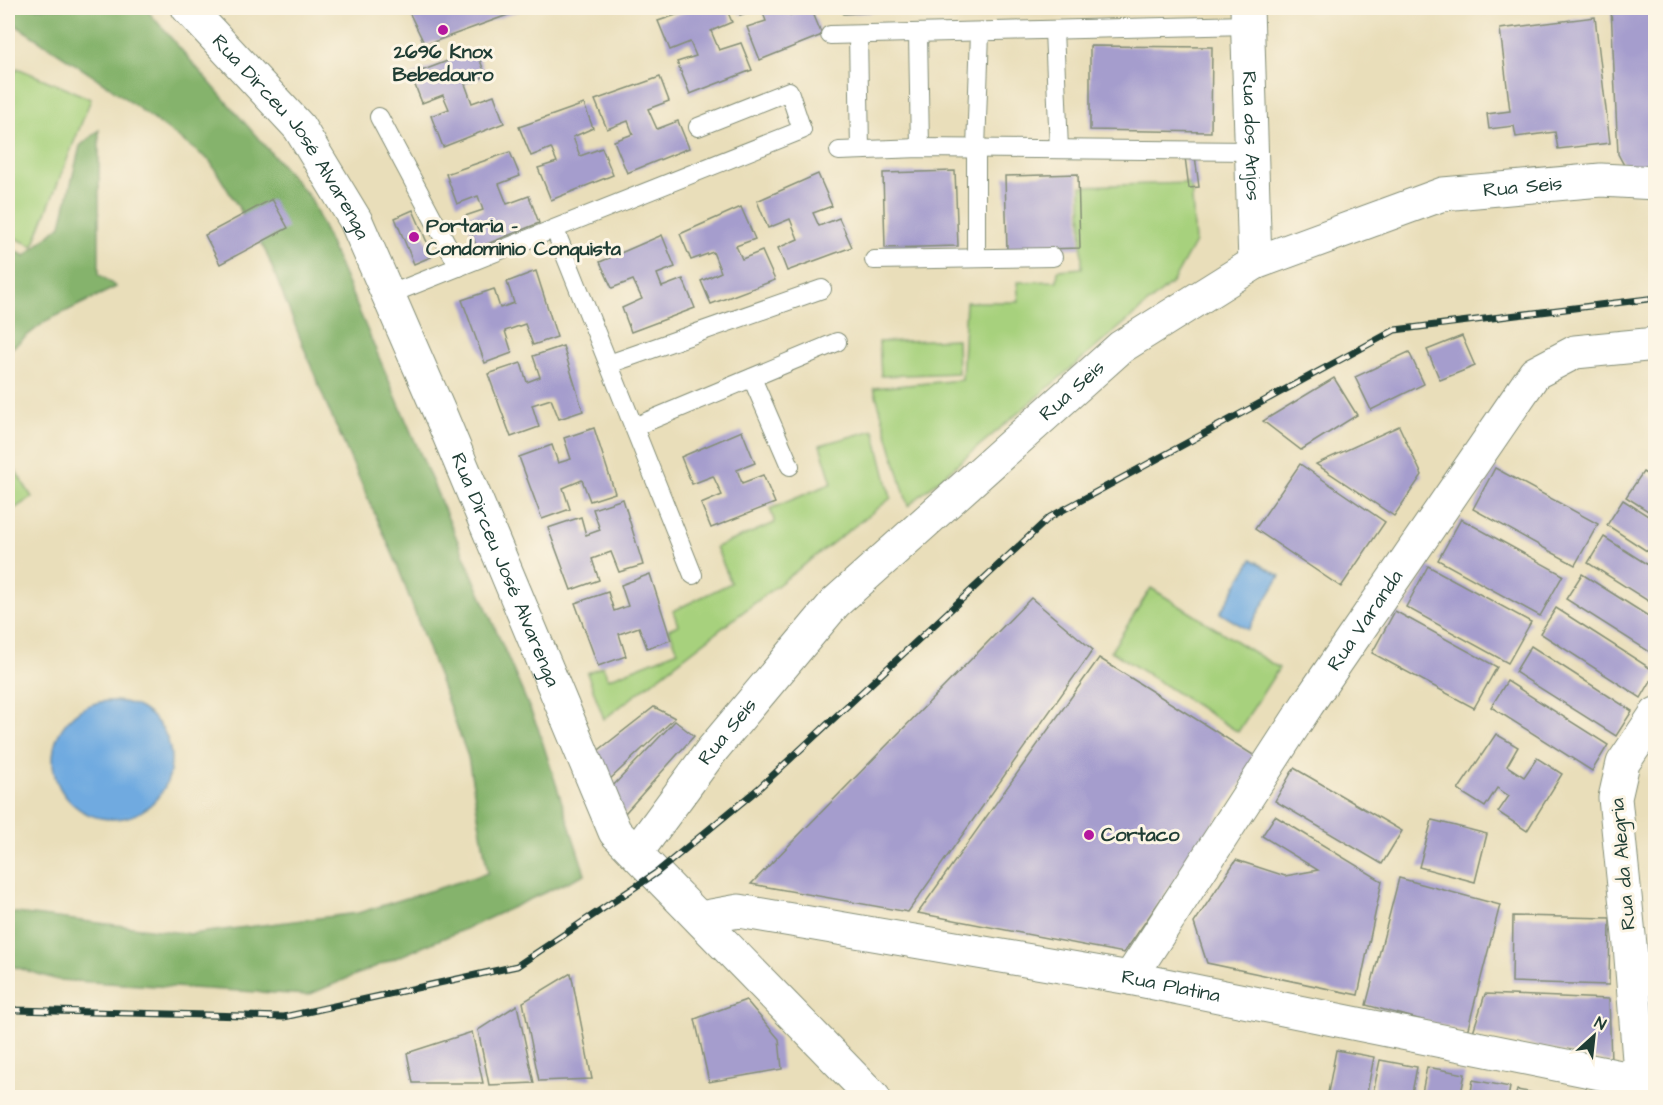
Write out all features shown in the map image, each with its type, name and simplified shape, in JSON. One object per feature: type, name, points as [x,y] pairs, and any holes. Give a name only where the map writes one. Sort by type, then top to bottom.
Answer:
[{"type":"street","name":"Rua Dirceu José Alvarenga","points":[[188,8],[299,127],[356,221],[446,427],[615,832],[874,1098]]},
{"type":"street","name":"Rua dos Anjos","points":[[1248,16],[1255,263]]},
{"type":"street","name":"Rua Seis","points":[[636,853],[712,750],[835,603],[1121,347],[1255,263],[1443,194],[1601,180],[1656,183]]},
{"type":"street","name":"Rua Varanda","points":[[1130,978],[1306,705],[1535,373],[1575,352],[1656,344]]},
{"type":"street","name":"Rua da Alegria","points":[[1641,1089],[1643,947],[1615,798],[1623,763],[1656,714]]},
{"type":"street","name":"Rua Platina","points":[[700,918],[739,910],[1130,978],[1641,1089]]},
{"type":"lane","points":[[830,35],[1054,30],[1248,16]]},
{"type":"lane","points":[[1054,30],[1059,149]]},
{"type":"lane","points":[[976,258],[976,149],[980,32]]},
{"type":"lane","points":[[918,33],[920,148]]},
{"type":"lane","points":[[858,35],[860,150]]},
{"type":"lane","points":[[388,295],[802,130],[789,91],[698,127]]},
{"type":"lane","points":[[379,117],[459,267]]},
{"type":"lane","points":[[839,151],[920,148],[1252,151]]},
{"type":"lane","points":[[555,230],[693,575]]},
{"type":"lane","points":[[874,260],[1053,257]]},
{"type":"lane","points":[[609,364],[822,289]]},
{"type":"lane","points":[[634,427],[837,342]]},
{"type":"lane","points":[[752,378],[790,466]]},
{"type":"green space","points":[[8,8],[145,8],[311,199],[538,728],[585,874],[472,926],[308,995],[58,980],[8,965],[8,912],[191,934],[358,913],[488,873],[468,757],[397,564],[325,401],[266,252],[210,161],[107,85],[8,20]]},
{"type":"green space","points":[[17,68],[91,99],[33,246],[8,235],[8,90]]},
{"type":"green space","points":[[99,130],[99,274],[116,287],[46,321],[8,351],[8,247],[25,256],[61,225],[80,146]]},
{"type":"green space","points":[[1191,183],[1195,242],[1172,283],[908,506],[874,388],[962,380],[966,302],[1019,302],[1017,282],[1057,281],[1058,270],[1082,268],[1081,186]]},
{"type":"green space","points":[[957,339],[958,373],[881,376],[879,342]]},
{"type":"green space","points":[[874,430],[891,498],[604,719],[587,673],[603,666],[608,679],[678,651],[669,629],[678,625],[673,611],[731,583],[716,547],[775,523],[770,509],[832,483],[820,445]]},
{"type":"green space","points":[[12,465],[32,497],[8,513],[8,482],[12,479],[8,468]]},
{"type":"green space","points":[[1151,588],[1279,668],[1238,732],[1111,651]]},
{"type":"water","points":[[1252,559],[1280,576],[1248,630],[1220,613]]},
{"type":"water","points":[[112,701],[135,705],[154,718],[167,737],[171,760],[167,783],[154,802],[135,815],[112,819],[89,815],[70,802],[57,783],[53,760],[57,737],[70,718],[89,705]]},
{"type":"building","name":"2696 Knox Bebedouro","points":[[407,8],[527,8],[425,45]]},
{"type":"building","points":[[697,8],[726,8],[732,22],[711,31],[719,50],[741,43],[752,70],[690,94],[677,62],[696,56],[690,42],[670,50],[658,21]]},
{"type":"building","points":[[737,8],[761,8],[740,15]]},
{"type":"building","points":[[761,8],[787,8],[790,15],[811,8],[822,35],[760,60],[747,27],[766,21]]},
{"type":"building","points":[[842,8],[926,8],[927,9],[843,14]]},
{"type":"building","points":[[981,8],[1041,8],[1041,9],[981,13]]},
{"type":"building","points":[[1611,8],[1656,8],[1656,172],[1625,167],[1618,154]]},
{"type":"building","points":[[1595,17],[1610,143],[1558,149],[1555,132],[1516,137],[1514,126],[1489,129],[1487,114],[1510,111],[1500,29]]},
{"type":"building","points":[[1090,46],[1212,47],[1211,132],[1090,130]]},
{"type":"building","points":[[476,50],[486,76],[465,84],[472,103],[494,95],[504,123],[443,147],[431,116],[449,109],[443,95],[422,103],[411,75]]},
{"type":"building","points":[[660,77],[669,101],[648,109],[657,129],[678,121],[689,148],[627,173],[614,141],[633,134],[628,121],[607,129],[595,100]]},
{"type":"building","points":[[584,104],[593,128],[573,137],[580,156],[602,148],[613,175],[551,200],[538,168],[557,162],[551,148],[531,156],[519,127]]},
{"type":"building","points":[[510,152],[520,176],[499,184],[507,204],[529,196],[539,223],[477,248],[465,216],[483,210],[478,196],[457,204],[446,174]]},
{"type":"building","points":[[1195,156],[1199,187],[1189,188],[1185,157]]},
{"type":"building","points":[[955,171],[958,246],[885,248],[883,173]]},
{"type":"building","points":[[818,174],[832,206],[813,213],[819,226],[839,218],[852,247],[787,271],[778,248],[798,239],[790,219],[768,228],[757,201]]},
{"type":"building","points":[[1078,174],[1080,248],[1007,250],[1005,176]]},
{"type":"building","points":[[272,199],[288,228],[220,264],[205,235]]},
{"type":"building","points":[[741,207],[755,239],[736,246],[742,259],[762,251],[775,280],[711,304],[701,281],[721,272],[713,252],[691,260],[680,234]]},
{"type":"building","name":"Portaria - Condominio Conquista","points":[[413,210],[433,256],[414,264],[395,218]]},
{"type":"building","points":[[662,235],[675,267],[657,274],[662,287],[683,279],[695,308],[631,332],[622,308],[642,299],[633,280],[612,288],[600,262]]},
{"type":"building","points":[[536,271],[557,337],[533,345],[525,324],[505,331],[512,353],[485,363],[462,300],[494,289],[500,308],[514,303],[507,282]]},
{"type":"building","points":[[1462,336],[1475,366],[1440,380],[1427,350]]},
{"type":"building","points":[[563,346],[583,411],[559,419],[551,399],[532,405],[539,427],[511,437],[488,374],[521,363],[527,382],[540,377],[533,356]]},
{"type":"building","points":[[1409,352],[1424,384],[1371,410],[1355,377]]},
{"type":"building","points":[[1334,378],[1357,415],[1301,450],[1263,421]]},
{"type":"building","points":[[1399,426],[1422,475],[1394,516],[1316,464]]},
{"type":"building","points":[[594,428],[615,493],[590,501],[582,480],[563,488],[570,509],[542,519],[519,457],[552,445],[558,463],[571,459],[564,438]]},
{"type":"building","points":[[742,431],[755,463],[737,470],[742,483],[763,475],[775,503],[711,528],[701,504],[722,495],[713,476],[692,484],[681,457]]},
{"type":"building","points":[[1300,464],[1385,522],[1341,587],[1255,529]]},
{"type":"building","points":[[1495,468],[1598,524],[1575,565],[1473,509]]},
{"type":"building","points":[[1643,472],[1656,480],[1656,516],[1626,497]]},
{"type":"building","points":[[623,499],[643,565],[619,572],[611,552],[592,559],[599,580],[571,590],[548,528],[581,517],[586,535],[600,530],[593,509]]},
{"type":"building","points":[[1623,500],[1656,521],[1656,557],[1607,525]]},
{"type":"building","points":[[1461,519],[1563,575],[1540,616],[1438,560]]},
{"type":"building","points":[[1604,537],[1656,570],[1656,606],[1588,563]]},
{"type":"building","points":[[1428,566],[1531,622],[1508,663],[1406,607]]},
{"type":"building","points":[[650,574],[671,640],[647,648],[639,627],[619,634],[626,656],[598,666],[575,603],[608,592],[614,611],[628,606],[621,585]]},
{"type":"building","points":[[1582,574],[1656,621],[1656,656],[1566,599]]},
{"type":"building","points":[[1031,598],[1093,650],[908,912],[751,884]]},
{"type":"building","points":[[1556,608],[1656,672],[1641,698],[1540,633]]},
{"type":"building","points":[[1395,611],[1497,667],[1474,708],[1372,653]]},
{"type":"building","points":[[1531,646],[1632,711],[1616,736],[1515,672]]},
{"type":"building","name":"Cortaco","points":[[1099,658],[1258,758],[1124,953],[918,913]]},
{"type":"building","points":[[1507,681],[1608,745],[1592,771],[1491,707]]},
{"type":"building","points":[[654,707],[675,718],[606,783],[595,753]]},
{"type":"building","points":[[675,721],[694,736],[625,813],[608,791]]},
{"type":"building","points":[[1496,734],[1518,747],[1507,766],[1524,777],[1537,758],[1562,774],[1527,831],[1498,812],[1509,796],[1497,788],[1485,807],[1458,790]]},
{"type":"building","points":[[1294,768],[1402,831],[1382,864],[1275,801]]},
{"type":"building","points":[[1275,816],[1382,881],[1358,995],[1207,963],[1194,923],[1236,860],[1285,876],[1318,870],[1262,836]]},
{"type":"building","points":[[1432,820],[1487,834],[1475,882],[1419,867]]},
{"type":"building","points":[[1399,878],[1500,905],[1467,1032],[1366,1005]]},
{"type":"building","points":[[1513,916],[1610,918],[1609,985],[1512,982]]},
{"type":"building","points":[[571,973],[592,1079],[539,1081],[523,1002]]},
{"type":"building","points":[[1485,994],[1609,999],[1611,1062],[1473,1032]]},
{"type":"building","points":[[746,1000],[779,1039],[782,1069],[709,1082],[695,1019]]},
{"type":"building","points":[[517,1005],[534,1083],[489,1085],[478,1030]]},
{"type":"building","points":[[472,1032],[483,1083],[413,1083],[407,1053]]},
{"type":"building","points":[[1336,1050],[1374,1057],[1366,1098],[1327,1098]]},
{"type":"building","points":[[1380,1060],[1417,1067],[1411,1098],[1372,1098]]},
{"type":"building","points":[[1427,1067],[1465,1074],[1460,1098],[1421,1098]]},
{"type":"building","points":[[1473,1080],[1510,1087],[1508,1098],[1470,1098]]},
{"type":"building","points":[[1517,1090],[1550,1096],[1550,1098],[1515,1098]]},
{"type":"railway","points":[[8,1007],[16,1010],[284,1017],[517,966],[656,873],[758,789],[1050,517],[1395,330],[1656,298]]},
{"type":"place","name":"2696 Knox Bebedouro","points":[[443,30]]},
{"type":"place","name":"Portaria - Condominio Conquista","points":[[414,237]]},
{"type":"place","name":"Cortaco","points":[[1089,835]]}]
